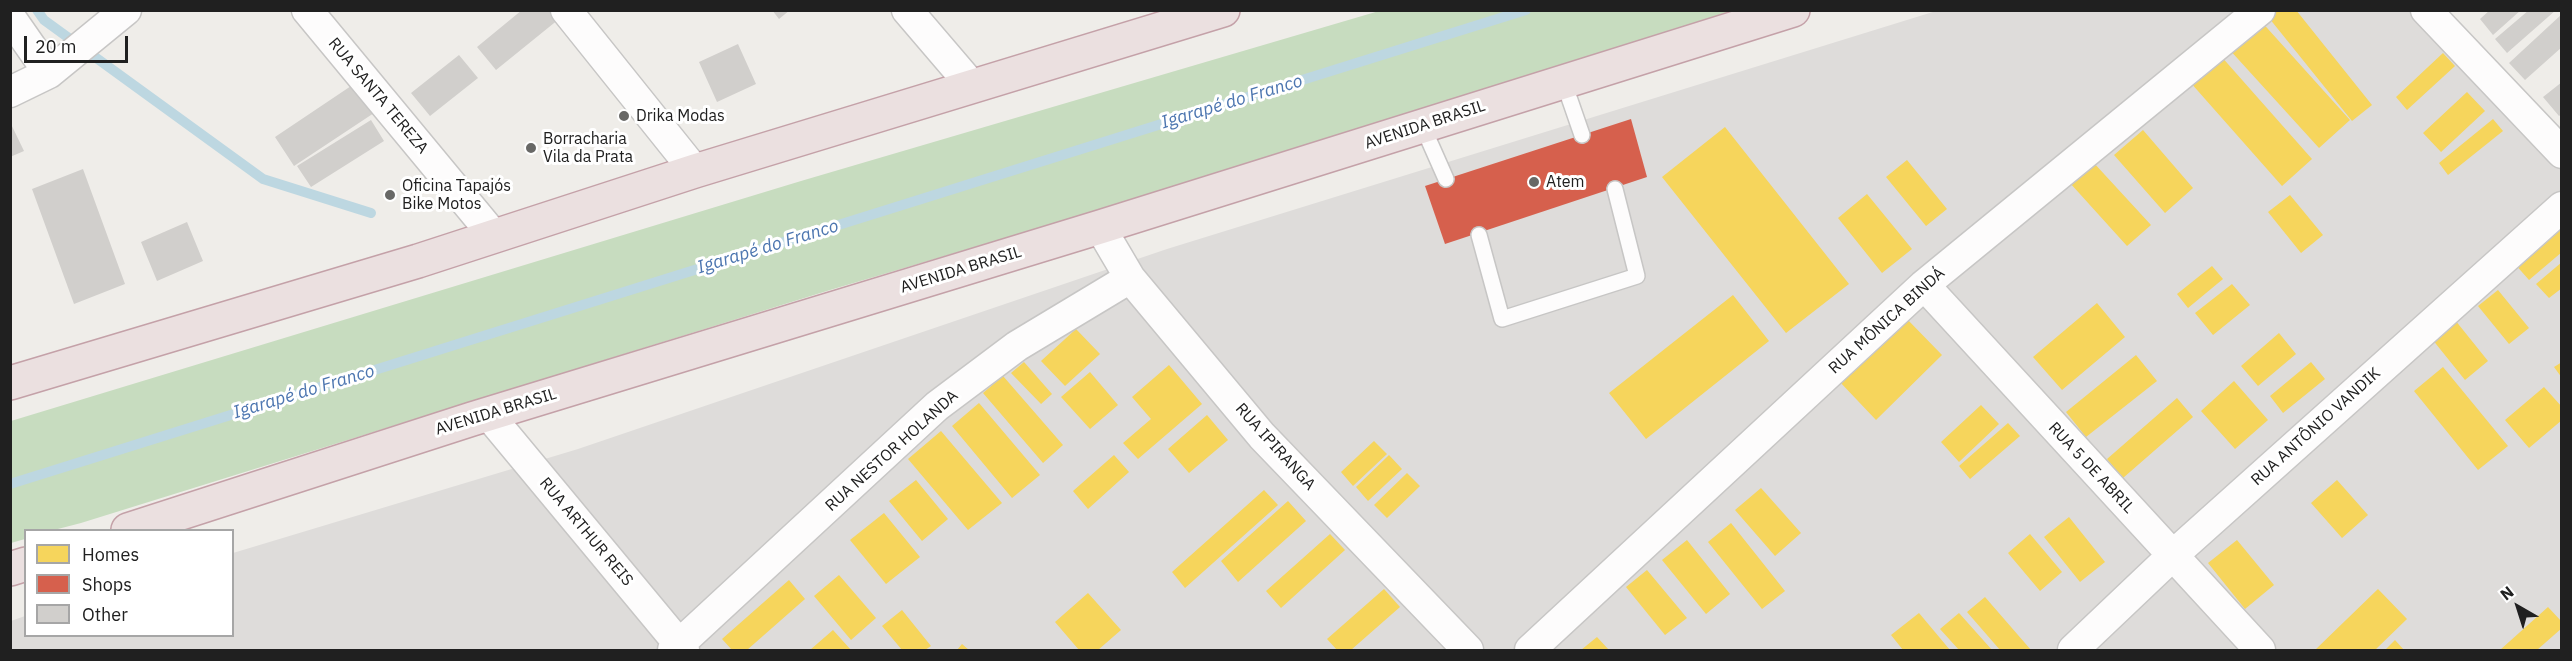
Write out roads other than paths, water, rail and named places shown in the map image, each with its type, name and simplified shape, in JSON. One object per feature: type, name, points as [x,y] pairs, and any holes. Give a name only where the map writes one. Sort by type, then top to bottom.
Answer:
[{"type":"highway","points":[[10,383],[495,237],[695,171],[1223,10]]},
{"type":"highway","name":"AVENIDA BRASIL","points":[[134,529],[488,414],[1100,227],[1793,10]]},
{"type":"street","points":[[10,92],[49,73],[126,10]]},
{"type":"street","name":"RUA SANTA TEREZA","points":[[307,10],[495,237]]},
{"type":"street","points":[[566,10],[695,171]]},
{"type":"street","points":[[907,10],[972,86]]},
{"type":"street","name":"RUA MÔNICA BINDÁ","points":[[1530,651],[1924,285],[2260,10]]},
{"type":"street","points":[[2426,10],[2562,153]]},
{"type":"street","points":[[10,17],[49,73]]},
{"type":"street","name":"RUA ANTÔNIO VANDIK","points":[[2073,651],[2172,556],[2562,207]]},
{"type":"street","name":"RUA IPIRANGA","points":[[1100,227],[1130,278],[1262,436],[1468,651]]},
{"type":"street","name":"RUA NESTOR HOLANDA","points":[[679,649],[937,406],[1017,346],[1130,278]]},
{"type":"street","name":"RUA 5 DE ABRIL","points":[[1924,285],[2260,651]]},
{"type":"street","name":"RUA ARTHUR REIS","points":[[488,414],[679,649]]},
{"type":"lane","points":[[1563,81],[1582,135]]},
{"type":"lane","points":[[1423,127],[1446,179]]},
{"type":"lane","points":[[1479,235],[1502,319],[1637,276],[1615,189]]},
{"type":"waterway","points":[[37,10],[44,20],[263,179],[371,213]]},
{"type":"waterway","name":"Igarapé do Franco","points":[[10,484],[1526,10]]},
{"type":"place","name":"Drika Modas","points":[[624,116]]},
{"type":"place","name":"Borracharia Vila da Prata","points":[[531,148]]},
{"type":"place","name":"Atem","points":[[1534,182]]},
{"type":"place","name":"Oficina Tapajós Bike Motos","points":[[390,195]]}]
